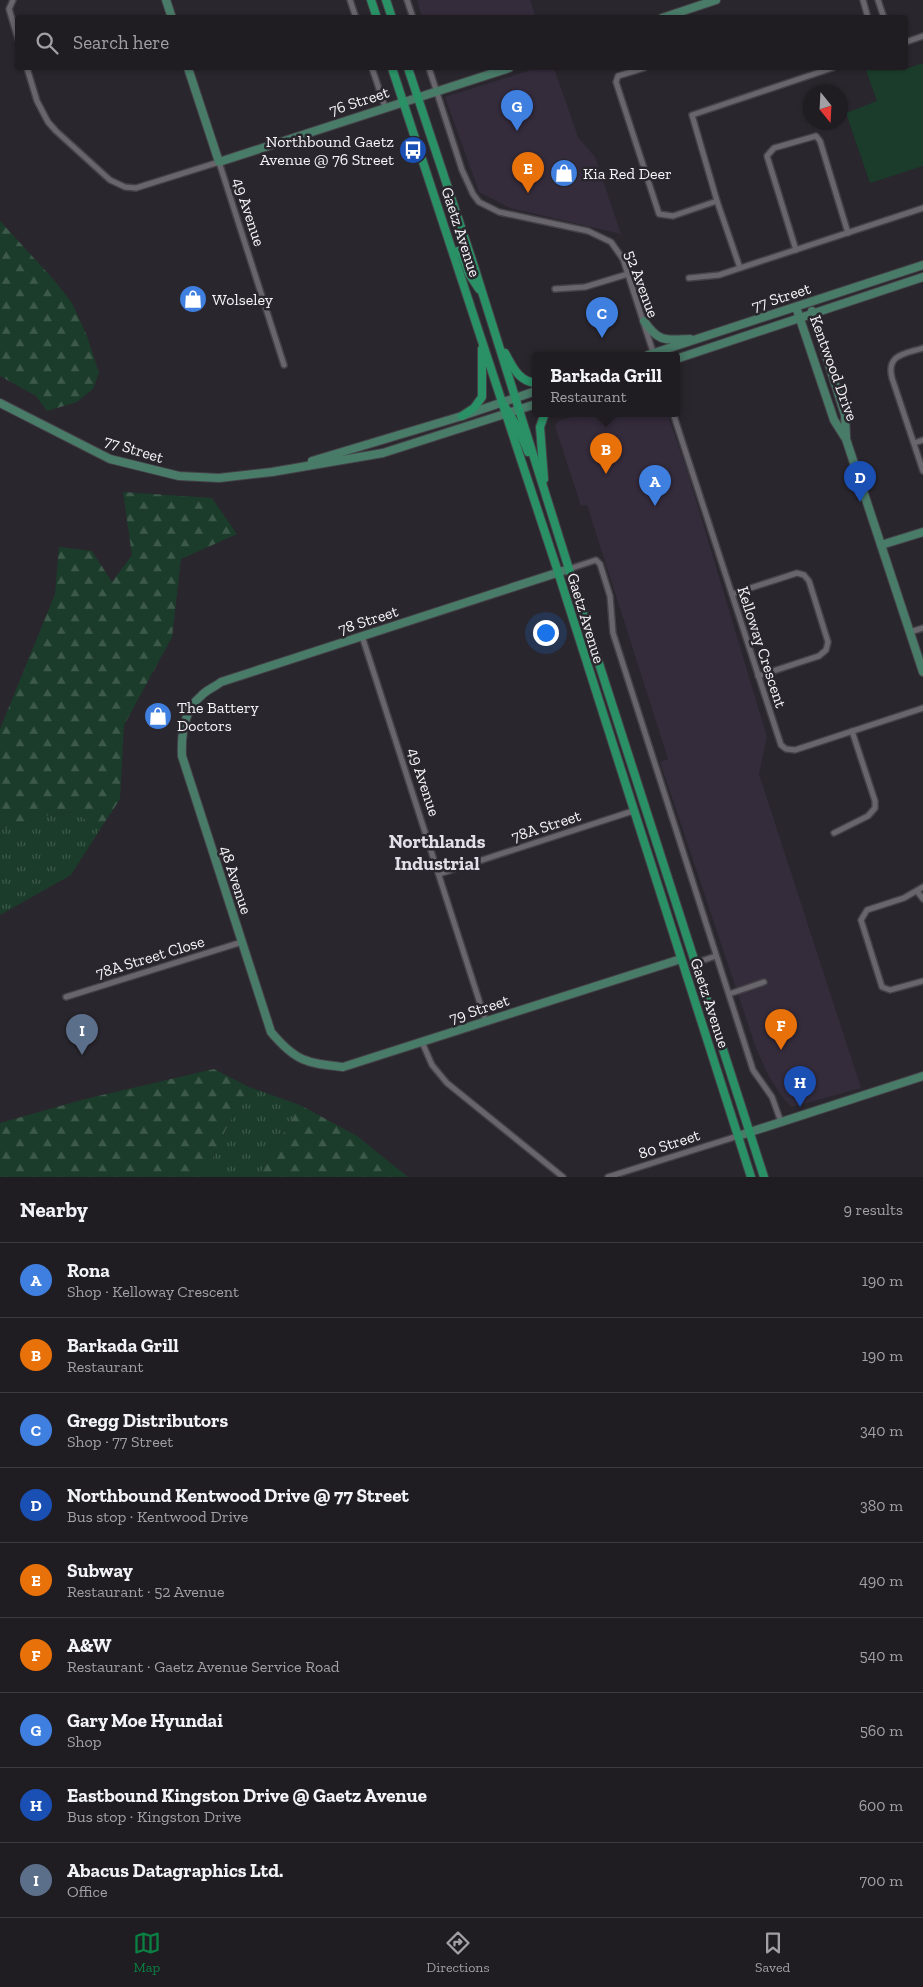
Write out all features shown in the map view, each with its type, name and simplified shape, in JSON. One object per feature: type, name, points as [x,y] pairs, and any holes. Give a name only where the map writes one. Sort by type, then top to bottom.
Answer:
[{"type":"main road","points":[[371,0],[376,15]]},
{"type":"main road","points":[[386,0],[391,15]]},
{"type":"main road","name":"Gaetz Avenue","points":[[393,70],[502,403],[508,413],[633,811],[751,1177]]},
{"type":"main road","name":"Gaetz Avenue","points":[[409,70],[520,409],[545,494],[764,1177]]},
{"type":"main road","points":[[453,252],[461,253],[469,274],[484,297]]},
{"type":"main road","points":[[496,336],[519,376],[523,380],[532,382]]},
{"type":"main road","points":[[462,416],[479,402],[482,394],[481,337]]},
{"type":"main road","points":[[508,413],[545,494]]},
{"type":"main road","points":[[544,417],[540,427],[545,494]]},
{"type":"street","points":[[13,0],[9,9],[15,29]]},
{"type":"street","points":[[166,0],[171,15]]},
{"type":"street","points":[[350,0],[355,15]]},
{"type":"street","points":[[407,0],[412,15]]},
{"type":"street","points":[[671,15],[716,0]]},
{"type":"street","points":[[862,0],[867,15]]},
{"type":"street","points":[[878,0],[883,15]]},
{"type":"street","points":[[908,41],[923,36]]},
{"type":"street","points":[[28,70],[40,108],[52,127],[114,183],[130,188],[144,187],[219,162]]},
{"type":"street","name":"49 Avenue","points":[[189,70],[284,365]]},
{"type":"street","points":[[373,70],[385,107]]},
{"type":"street","name":"52 Avenue","points":[[431,70],[465,180],[479,202],[499,212],[597,234],[611,242],[623,260],[644,321],[651,352]]},
{"type":"street","name":"76 Street","points":[[219,162],[503,70]]},
{"type":"street","points":[[638,70],[618,76],[616,82],[660,214],[672,216],[717,201]]},
{"type":"street","points":[[740,268],[717,201],[692,115],[819,70]]},
{"type":"street","points":[[796,250],[767,156],[774,148],[816,136],[820,141],[848,233]]},
{"type":"street","points":[[689,278],[719,275],[923,208]]},
{"type":"street","points":[[811,308],[844,295],[851,288],[923,265]]},
{"type":"street","points":[[555,289],[586,287],[628,274]]},
{"type":"street","name":"77 Street","points":[[660,352],[796,307],[811,308],[923,277]]},
{"type":"street","name":"Kentwood Drive","points":[[796,307],[834,420],[846,439],[923,672]]},
{"type":"street","name":"77 Street","points":[[680,358],[801,318],[811,308]]},
{"type":"street","name":"Kentwood Drive","points":[[811,308],[846,415],[846,439]]},
{"type":"street","points":[[644,321],[652,333],[662,339],[699,338]]},
{"type":"street","points":[[923,348],[900,356],[892,361],[891,366],[892,378],[923,471]]},
{"type":"street","name":"77 Street","points":[[272,472],[462,416],[532,392]]},
{"type":"street","name":"77 Street","points":[[0,403],[110,459],[179,476],[219,478],[272,472],[383,453],[532,405]]},
{"type":"street","name":"Kelloway Crescent","points":[[674,417],[779,740],[786,749],[794,750],[923,708]]},
{"type":"street","points":[[914,443],[923,440]]},
{"type":"street","points":[[881,546],[923,532]]},
{"type":"street","name":"Gaetz Avenue","points":[[569,569],[596,560],[600,564],[610,596],[613,633],[716,956],[755,1074],[772,1097],[781,1122]]},
{"type":"street","name":"78 Street","points":[[188,714],[200,696],[221,682],[569,569]]},
{"type":"street","points":[[732,594],[797,574],[804,575],[809,581],[828,642],[826,650],[819,656],[758,676]]},
{"type":"street","points":[[910,632],[923,628]]},
{"type":"street","name":"49 Avenue","points":[[362,636],[486,1022]]},
{"type":"street","name":"48 Avenue","points":[[188,714],[181,740],[182,756],[272,1032],[285,1049]]},
{"type":"street","points":[[834,833],[868,816],[875,808],[875,801],[852,731]]},
{"type":"street","name":"78A Street","points":[[439,874],[633,811]]},
{"type":"street","points":[[923,899],[921,888],[904,898],[867,910],[862,916],[861,924],[882,987],[890,990],[923,980]]},
{"type":"street","name":"78A Street Close","points":[[66,997],[242,942]]},
{"type":"street","points":[[696,963],[716,956]]},
{"type":"street","name":"79 Street","points":[[285,1049],[309,1063],[343,1067],[681,959]]},
{"type":"street","points":[[729,994],[764,982]]},
{"type":"street","points":[[422,1042],[432,1066],[447,1083],[563,1177]]},
{"type":"street","points":[[738,1136],[923,1076]]},
{"type":"street","name":"80 Street","points":[[608,1177],[738,1136]]},
{"type":"shaded area","points":[[417,0],[530,0],[535,15],[421,15]]},
{"type":"shaded area","points":[[531,70],[555,70],[578,137],[595,157],[621,234],[510,208],[479,192],[445,97]]},
{"type":"shaded area","points":[[571,417],[668,417],[687,470],[767,737],[759,774],[861,1088],[792,1107],[783,1098],[768,1075],[756,1048],[660,762],[668,759],[587,505],[581,506],[555,426],[559,421]]},
{"type":"green space","points":[[923,63],[923,166],[870,183],[848,119],[848,112],[877,101],[866,70],[908,70],[908,68]]},
{"type":"green space","points":[[0,221],[54,280],[72,303],[87,336],[99,373],[93,389],[77,402],[47,411],[36,396],[0,376]]},
{"type":"green space","points":[[123,492],[212,498],[237,534],[181,559],[172,637],[124,725],[120,799],[101,828],[72,812],[44,816],[0,830],[0,729],[55,594],[59,547],[92,551],[112,582],[132,555]]},
{"type":"green space","points":[[73,812],[101,828],[71,875],[0,915],[0,830],[44,816]]},
{"type":"green space","points":[[214,1069],[249,1087],[225,1131],[204,1177],[0,1177],[0,1123],[85,1099]]},
{"type":"green space","points":[[249,1087],[300,1105],[258,1177],[204,1177],[225,1131]]},
{"type":"green space","points":[[300,1105],[357,1136],[408,1177],[258,1177]]},
{"type":"place","name":"Gary Moe Hyundai","points":[[517,131]]},
{"type":"place","name":"Northbound Gaetz Avenue @ 76 Street","points":[[413,150]]},
{"type":"place","name":"Kia Red Deer","points":[[564,173]]},
{"type":"place","name":"Subway","points":[[528,193]]},
{"type":"place","name":"Wolseley","points":[[193,299]]},
{"type":"place","name":"Gregg Distributors","points":[[602,338]]},
{"type":"place","name":"Barkada Grill","points":[[606,474]]},
{"type":"place","name":"Northbound Kentwood Drive @ 77 Street","points":[[860,502]]},
{"type":"place","name":"Rona","points":[[655,506]]},
{"type":"place","name":"The Battery Doctors","points":[[158,716]]},
{"type":"place","name":"A&W","points":[[781,1050]]},
{"type":"place","name":"Abacus Datagraphics Ltd.","points":[[82,1055]]},
{"type":"place","name":"Eastbound Kingston Drive @ Gaetz Avenue","points":[[800,1107]]},
{"type":"district","name":"Northlands Industrial","points":[[437,852]]}]
